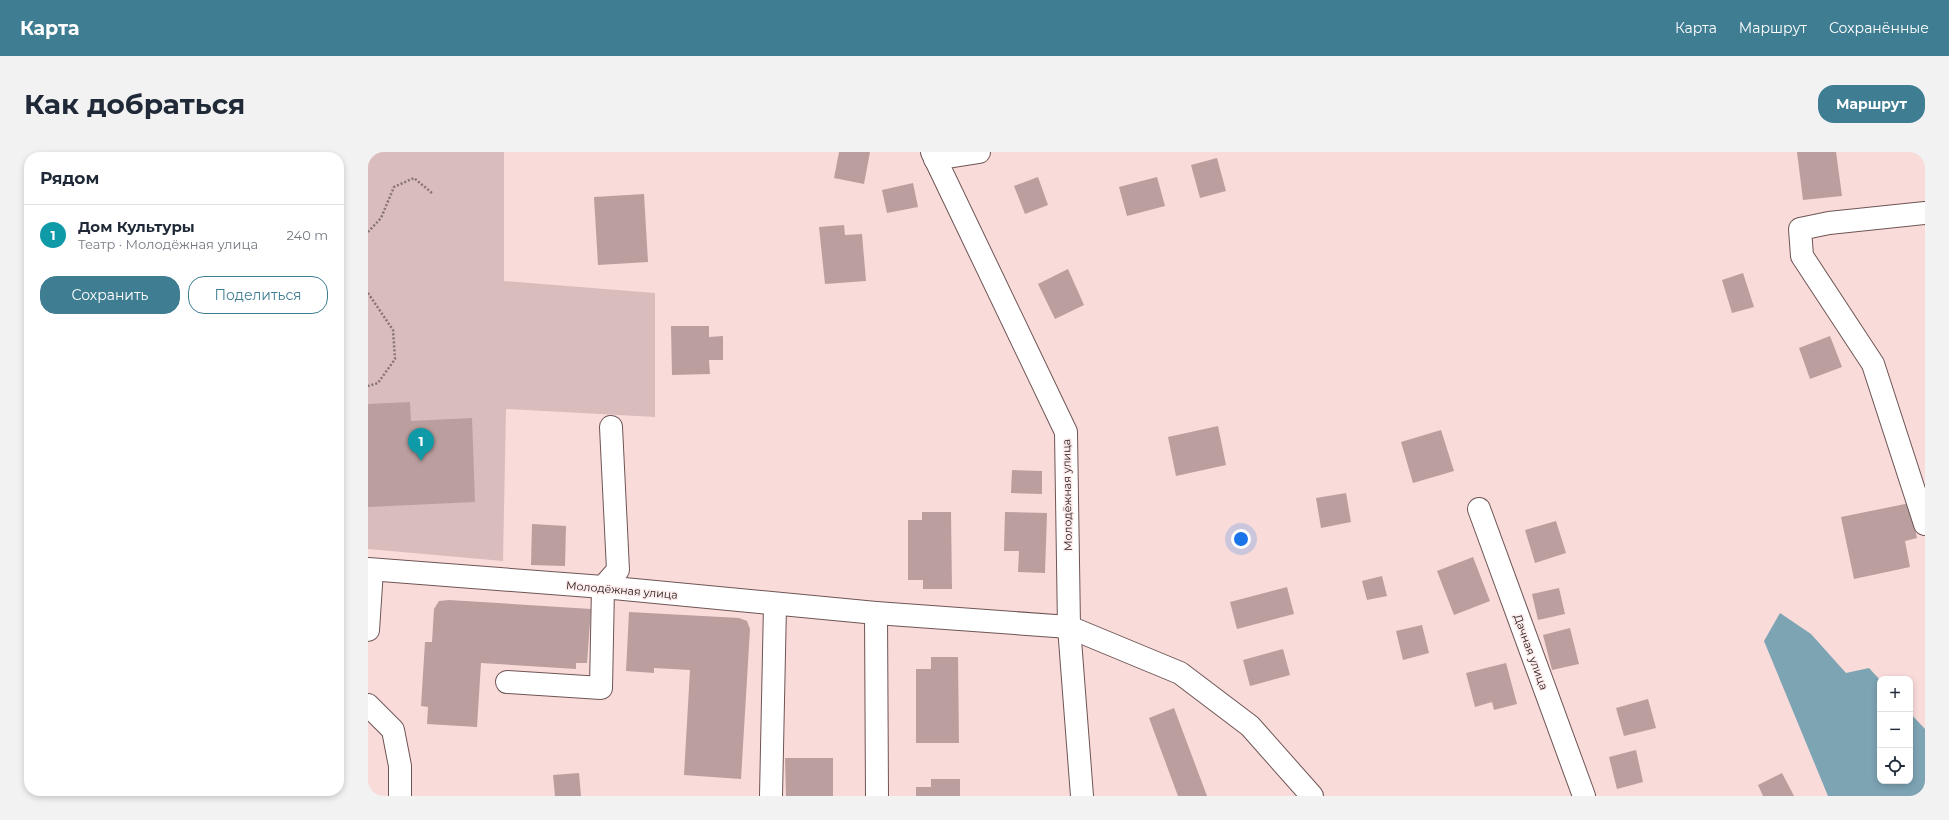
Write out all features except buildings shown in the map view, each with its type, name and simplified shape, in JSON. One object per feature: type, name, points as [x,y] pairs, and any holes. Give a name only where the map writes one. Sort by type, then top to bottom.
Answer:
[{"type":"street","points":[[933,156],[979,152]]},
{"type":"street","name":"Молодёжная улица","points":[[370,570],[603,587],[876,614],[1069,627],[1066,432],[933,156]]},
{"type":"street","points":[[1925,213],[1830,223],[1800,229],[1802,256],[1873,364],[1925,524]]},
{"type":"street","points":[[507,682],[601,688],[603,587],[618,570],[611,427]]},
{"type":"street","name":"Дачная улица","points":[[1479,509],[1584,796]]},
{"type":"street","points":[[368,630],[370,570]]},
{"type":"street","points":[[770,796],[774,605]]},
{"type":"street","points":[[876,614],[877,796]]},
{"type":"street","points":[[1082,796],[1069,627],[1180,673],[1250,726],[1312,796]]},
{"type":"street","points":[[368,706],[393,730],[400,766],[400,796]]},
{"type":"path","points":[[368,232],[381,218],[394,187],[414,178],[432,193]]},
{"type":"path","points":[[368,293],[393,330],[395,359],[378,383],[368,386]]},
{"type":"shaded area","points":[[368,152],[504,152],[504,281],[655,293],[655,417],[506,409],[503,561],[368,549]]},
{"type":"water","points":[[1780,613],[1811,634],[1846,673],[1869,668],[1877,677],[1877,784],[1913,784],[1913,716],[1925,729],[1925,796],[1828,796],[1764,641]]},
{"type":"place","name":"Дом Культуры","points":[[421,461]]}]
